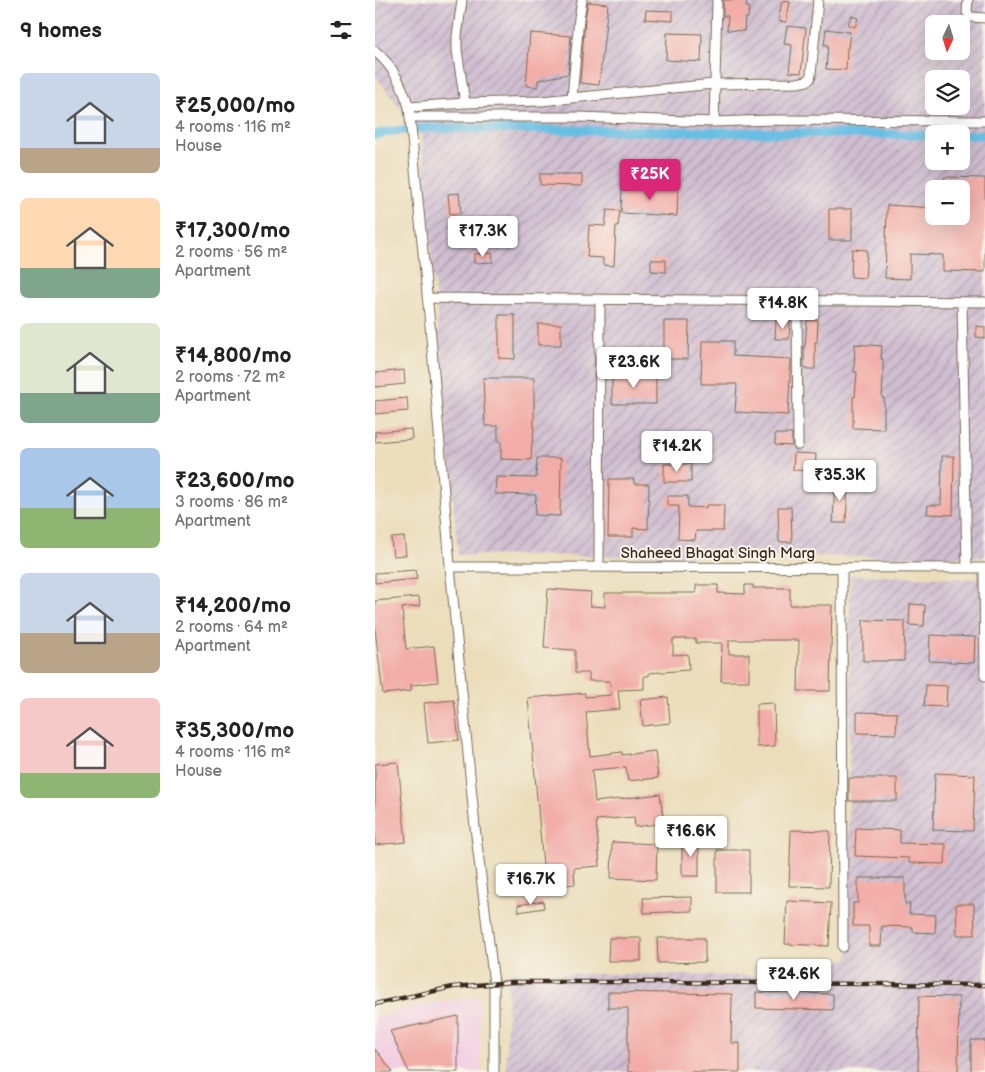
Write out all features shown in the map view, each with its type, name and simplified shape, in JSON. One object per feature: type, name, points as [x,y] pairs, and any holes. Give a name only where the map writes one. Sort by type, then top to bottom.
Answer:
[{"type":"street","points":[[463,0],[457,36],[457,50],[465,103]]},
{"type":"street","points":[[571,98],[582,0]]},
{"type":"street","points":[[714,122],[717,0]]},
{"type":"street","points":[[410,115],[465,103],[541,101],[714,84],[807,81],[810,79],[818,0]]},
{"type":"street","points":[[968,0],[967,12],[970,17],[985,18]]},
{"type":"street","points":[[375,51],[382,57],[399,80],[410,115],[450,567],[494,984],[494,1072]]},
{"type":"street","points":[[410,115],[714,122],[773,120],[985,121]]},
{"type":"street","points":[[427,298],[985,302]]},
{"type":"street","points":[[599,567],[600,299]]},
{"type":"street","points":[[797,301],[798,445]]},
{"type":"street","points":[[962,302],[967,568]]},
{"type":"street","name":"Shaheed Bhagat Singh Marg","points":[[450,567],[985,568]]},
{"type":"street","points":[[842,568],[843,947]]},
{"type":"street","points":[[985,568],[985,676]]},
{"type":"shaded area","points":[[375,0],[985,0],[985,557],[458,555],[421,135],[375,75]]},
{"type":"shaded area","points":[[850,575],[985,579],[985,1072],[506,1072],[508,973],[799,976],[848,958]]},
{"type":"shaded area","points":[[479,996],[481,1072],[375,1072],[375,1017],[418,1005]]},
{"type":"building","points":[[723,0],[747,0],[746,7],[749,7],[748,18],[745,18],[744,31],[727,30],[728,16],[723,16]]},
{"type":"building","points":[[782,1],[790,2],[786,22],[778,21]]},
{"type":"building","points":[[588,2],[608,4],[599,85],[580,83]]},
{"type":"building","points":[[646,10],[673,11],[673,21],[645,19]]},
{"type":"building","points":[[851,16],[858,18],[855,27],[848,25]]},
{"type":"building","points":[[787,26],[806,28],[801,73],[789,72],[792,45],[784,44]]},
{"type":"building","points":[[826,29],[850,32],[846,70],[826,69],[828,45],[824,45]]},
{"type":"building","points":[[530,33],[571,36],[568,74],[538,80],[538,87],[526,86]]},
{"type":"building","points":[[667,33],[702,34],[701,62],[666,60]]},
{"type":"building","points":[[540,174],[582,174],[582,186],[540,185]]},
{"type":"building","points":[[944,177],[985,178],[985,272],[943,271],[943,255],[910,254],[910,279],[885,278],[887,205],[925,207],[925,225],[970,225],[970,180],[944,180]]},
{"type":"building","points":[[622,186],[678,188],[677,216],[621,213]]},
{"type":"building","points":[[459,193],[461,213],[450,214],[448,194]]},
{"type":"building","points":[[829,209],[852,209],[852,240],[829,240]]},
{"type":"building","points":[[607,210],[620,211],[618,226],[616,226],[614,266],[603,265],[603,258],[587,257],[589,225],[605,226]]},
{"type":"building","points":[[852,249],[867,250],[865,278],[851,277]]},
{"type":"building","points":[[492,253],[493,262],[474,263],[474,254]]},
{"type":"building","points":[[651,260],[666,260],[666,272],[651,271]]},
{"type":"building","points":[[499,315],[515,315],[515,359],[499,358]]},
{"type":"building","points":[[776,320],[790,320],[789,339],[775,339]]},
{"type":"building","points":[[807,320],[818,320],[817,342],[815,342],[815,369],[804,369]]},
{"type":"building","points":[[664,321],[689,321],[688,359],[664,359]]},
{"type":"building","points":[[538,324],[561,324],[561,345],[538,345]]},
{"type":"building","points":[[976,326],[985,327],[985,338],[976,337]]},
{"type":"building","points":[[702,341],[733,341],[733,356],[791,359],[788,415],[735,412],[737,384],[701,384]]},
{"type":"building","points":[[855,344],[882,346],[884,429],[853,428],[853,397],[855,397],[857,372],[854,372]]},
{"type":"building","points":[[404,370],[405,384],[375,387],[375,373]]},
{"type":"building","points":[[612,374],[656,374],[656,404],[612,404]]},
{"type":"building","points":[[483,378],[534,378],[534,426],[531,460],[501,459],[501,441],[498,441],[498,426],[485,426]]},
{"type":"building","points":[[407,398],[408,411],[375,414],[375,401]]},
{"type":"building","points":[[411,429],[412,439],[375,442],[375,432]]},
{"type":"building","points":[[775,434],[792,434],[792,446],[775,445]]},
{"type":"building","points":[[794,453],[816,454],[815,471],[793,470]]},
{"type":"building","points":[[942,456],[954,456],[953,515],[927,514],[928,505],[941,505]]},
{"type":"building","points":[[537,458],[561,458],[560,516],[535,515],[536,495],[495,494],[496,477],[536,478]]},
{"type":"building","points":[[664,464],[691,464],[691,482],[664,482]]},
{"type":"building","points":[[858,465],[875,466],[875,476],[858,476]]},
{"type":"building","points":[[609,479],[634,479],[634,484],[649,484],[648,529],[633,528],[633,537],[608,537]]},
{"type":"building","points":[[835,480],[848,481],[846,523],[833,523]]},
{"type":"building","points":[[667,496],[688,496],[688,507],[706,508],[706,505],[724,505],[723,531],[696,531],[695,540],[678,539],[679,506],[667,506]]},
{"type":"building","points":[[778,507],[791,507],[792,542],[779,542]]},
{"type":"building","points":[[404,537],[406,555],[393,556],[391,538]]},
{"type":"building","points":[[416,570],[417,579],[375,583],[375,573]]},
{"type":"building","points":[[696,585],[718,585],[718,593],[745,594],[745,585],[753,585],[753,588],[790,588],[790,605],[832,605],[830,691],[798,691],[799,640],[729,640],[729,654],[749,654],[749,681],[721,681],[722,643],[696,643],[696,639],[673,639],[673,655],[688,654],[689,670],[649,673],[649,676],[644,676],[644,689],[618,690],[620,709],[586,712],[590,756],[622,752],[622,755],[655,751],[658,778],[628,781],[626,767],[592,770],[595,802],[660,794],[664,823],[635,827],[634,817],[596,820],[600,866],[574,868],[575,884],[545,887],[528,698],[585,693],[585,697],[611,695],[610,681],[589,681],[589,673],[575,673],[575,650],[544,648],[548,589],[591,592],[590,606],[605,607],[605,593],[696,593]]},
{"type":"building","points":[[419,597],[420,606],[402,608],[406,649],[434,646],[438,682],[411,685],[411,691],[383,694],[375,630],[375,601]]},
{"type":"building","points":[[910,604],[925,605],[924,626],[909,625]]},
{"type":"building","points":[[863,620],[905,621],[904,661],[863,661]]},
{"type":"building","points":[[930,635],[975,637],[974,663],[929,661]]},
{"type":"building","points":[[926,685],[947,686],[946,707],[924,706]]},
{"type":"building","points":[[668,697],[670,723],[643,726],[640,700]]},
{"type":"building","points":[[454,700],[459,740],[428,743],[424,703]]},
{"type":"building","points":[[774,703],[775,746],[757,747],[757,704]]},
{"type":"building","points":[[857,712],[897,713],[896,734],[857,733]]},
{"type":"building","points":[[398,762],[406,842],[375,845],[375,764]]},
{"type":"building","points":[[935,773],[975,775],[973,831],[933,830]]},
{"type":"building","points":[[849,778],[897,778],[897,801],[849,801]]},
{"type":"building","points":[[856,828],[900,830],[900,843],[946,844],[945,864],[909,863],[909,858],[855,856]]},
{"type":"building","points":[[791,830],[830,831],[829,887],[789,886]]},
{"type":"building","points":[[682,841],[699,841],[699,876],[682,876]]},
{"type":"building","points":[[612,842],[657,844],[656,880],[611,878]]},
{"type":"building","points":[[717,850],[749,850],[749,892],[717,892]]},
{"type":"building","points":[[858,878],[905,878],[905,904],[910,904],[909,914],[936,915],[935,933],[913,932],[913,927],[882,926],[881,946],[869,946],[869,926],[853,926],[853,903],[858,903]]},
{"type":"building","points":[[692,897],[692,911],[644,913],[643,898]]},
{"type":"building","points":[[543,901],[544,908],[519,912],[518,905]]},
{"type":"building","points":[[787,901],[831,903],[829,946],[785,944]]},
{"type":"building","points":[[956,904],[974,904],[975,935],[957,935]]},
{"type":"building","points":[[609,938],[641,938],[641,961],[608,961]]},
{"type":"building","points":[[657,938],[705,938],[705,962],[658,963]]},
{"type":"building","points":[[608,992],[732,994],[731,1043],[740,1043],[740,1072],[628,1072],[628,1008],[608,1008]]},
{"type":"building","points":[[756,992],[833,994],[833,1010],[756,1008]]},
{"type":"building","points":[[919,996],[959,997],[958,1072],[918,1072]]},
{"type":"building","points":[[458,1016],[458,1072],[409,1072],[390,1031]]},
{"type":"building","points":[[971,1040],[985,1040],[985,1072],[971,1072]]},
{"type":"building","points":[[375,1049],[393,1072],[375,1072]]},
{"type":"waterway","points":[[375,135],[392,131],[429,128],[925,135]]},
{"type":"waterway","points":[[970,135],[985,135]]},
{"type":"railway","points":[[375,1004],[453,987],[512,982],[985,985]]}]
